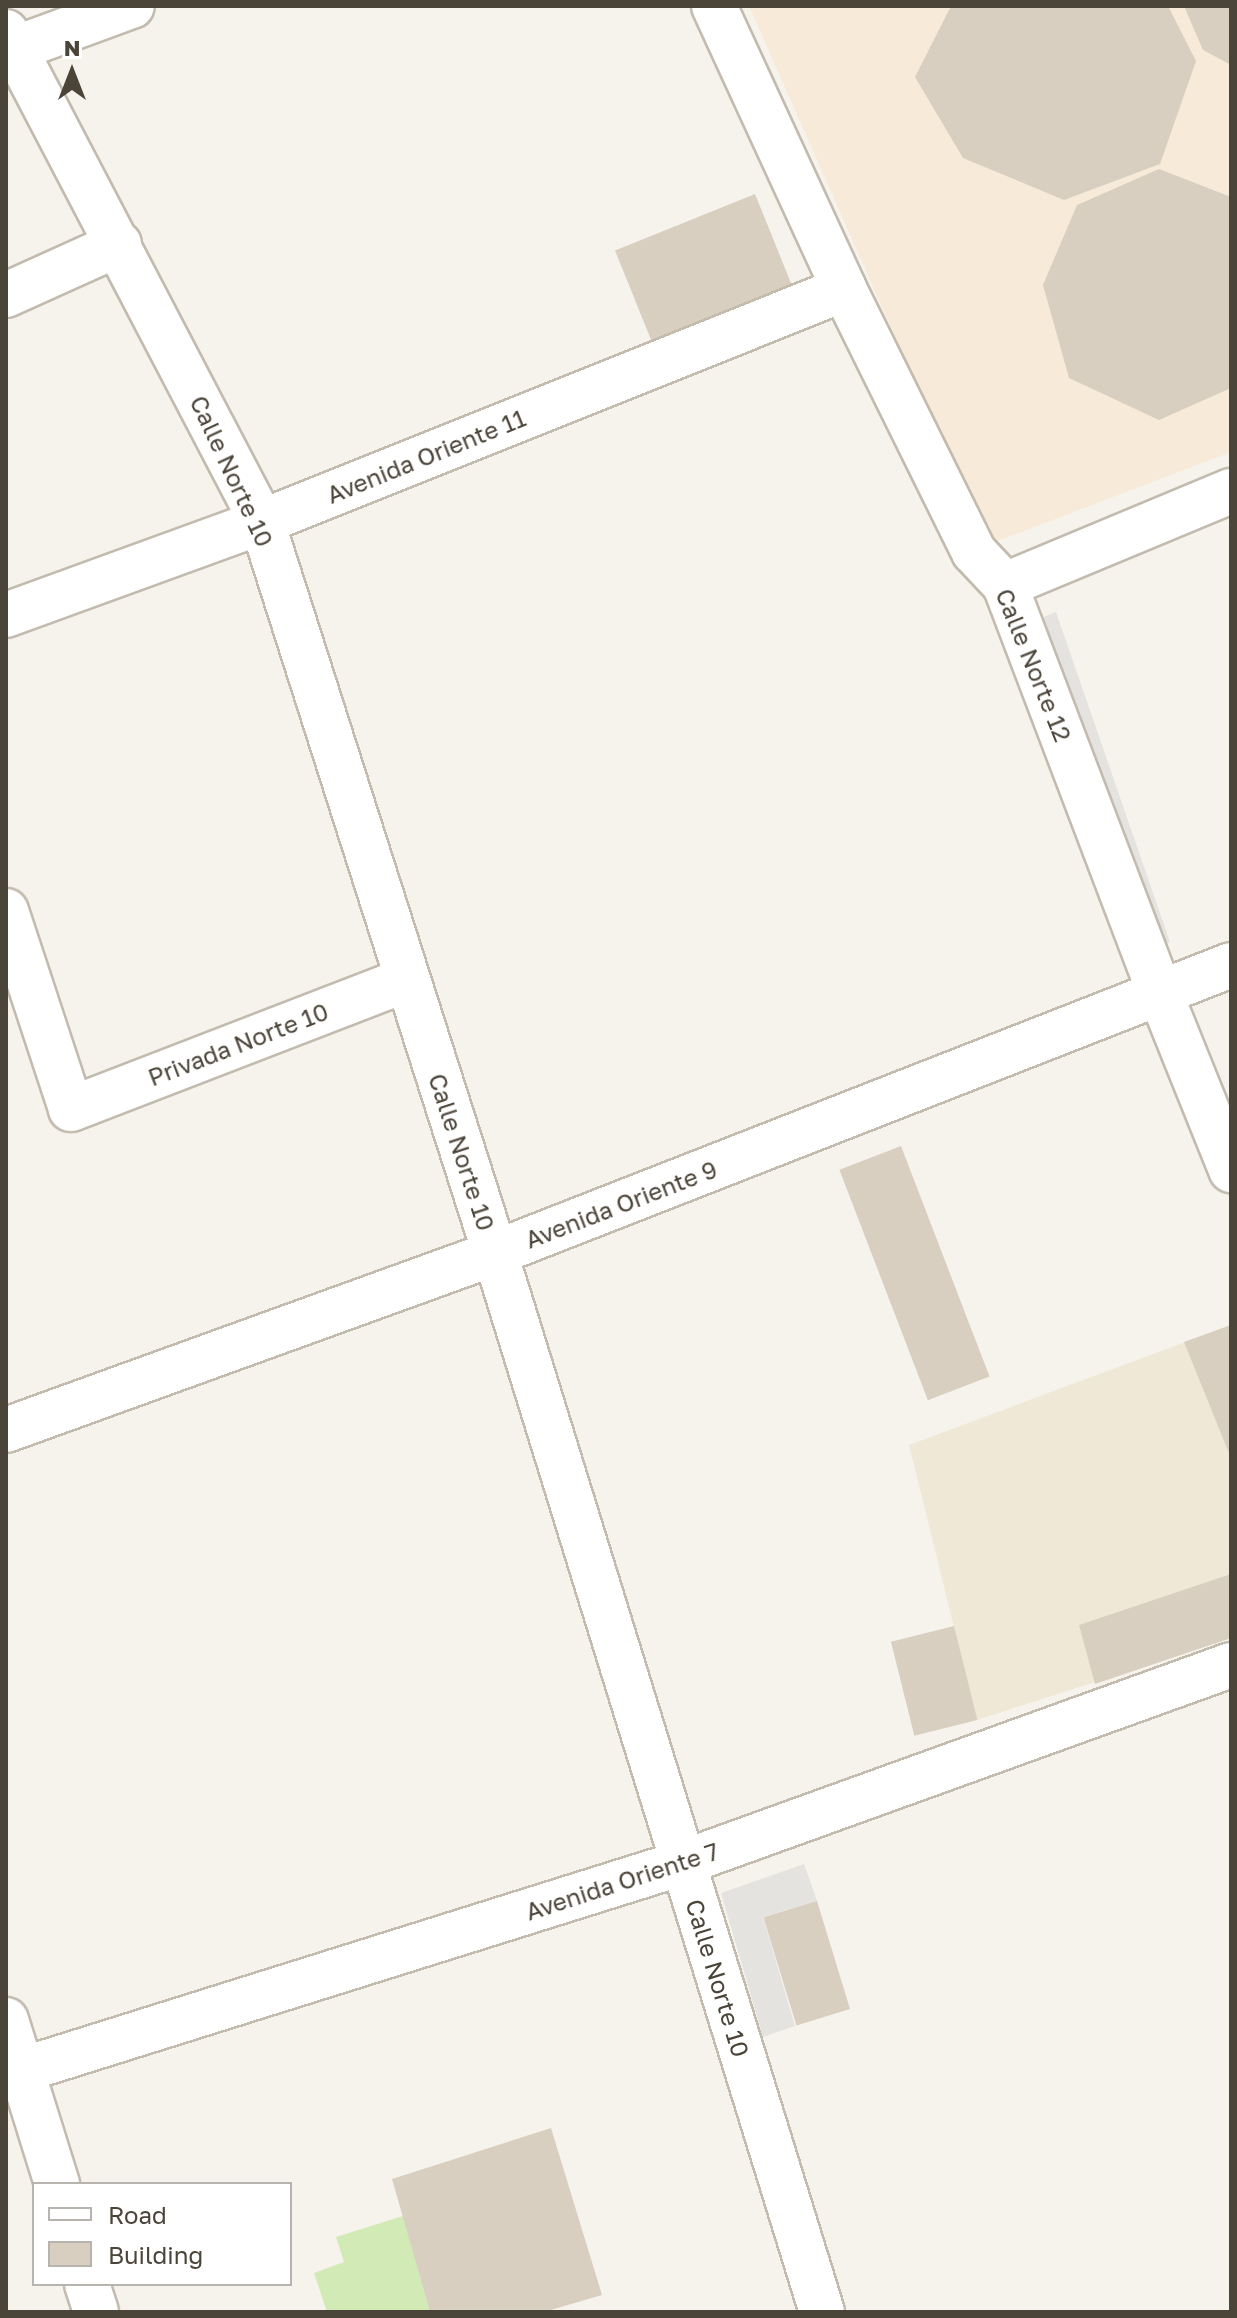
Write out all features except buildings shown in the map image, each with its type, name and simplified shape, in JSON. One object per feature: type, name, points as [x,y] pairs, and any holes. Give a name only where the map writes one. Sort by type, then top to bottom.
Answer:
[{"type":"street","points":[[8,44],[132,6]]},
{"type":"street","name":"Calle Norte 12","points":[[714,6],[844,289],[974,552],[1005,585],[1160,993],[1231,1170]]},
{"type":"street","name":"Calle Norte 10","points":[[8,44],[119,244],[262,522],[405,980],[495,1253],[822,2312]]},
{"type":"street","points":[[6,295],[119,244]]},
{"type":"street","name":"Avenida Oriente 11","points":[[6,615],[262,522],[844,289]]},
{"type":"street","points":[[1005,585],[1231,491]]},
{"type":"street","name":"Privada Norte 10","points":[[6,911],[71,1109],[405,980]]},
{"type":"street","name":"Avenida Oriente 9","points":[[6,1430],[495,1253],[1231,965]]},
{"type":"street","name":"Avenida Oriente 7","points":[[14,2072],[682,1863],[1231,1665]]},
{"type":"street","points":[[6,2020],[14,2072],[56,2182]]},
{"type":"street","points":[[88,2286],[96,2312]]},
{"type":"shaded area","points":[[749,6],[1231,6],[1231,452],[987,545]]},
{"type":"shaded area","points":[[1056,612],[1170,942],[1129,959],[1005,633]]},
{"type":"shaded area","points":[[1231,1325],[1231,1638],[977,1720],[909,1445]]},
{"type":"shaded area","points":[[804,1864],[817,1901],[763,1917],[795,2026],[763,2037],[721,1893]]},
{"type":"green space","points":[[403,2216],[430,2312],[327,2312],[314,2273],[344,2262],[336,2237]]}]
